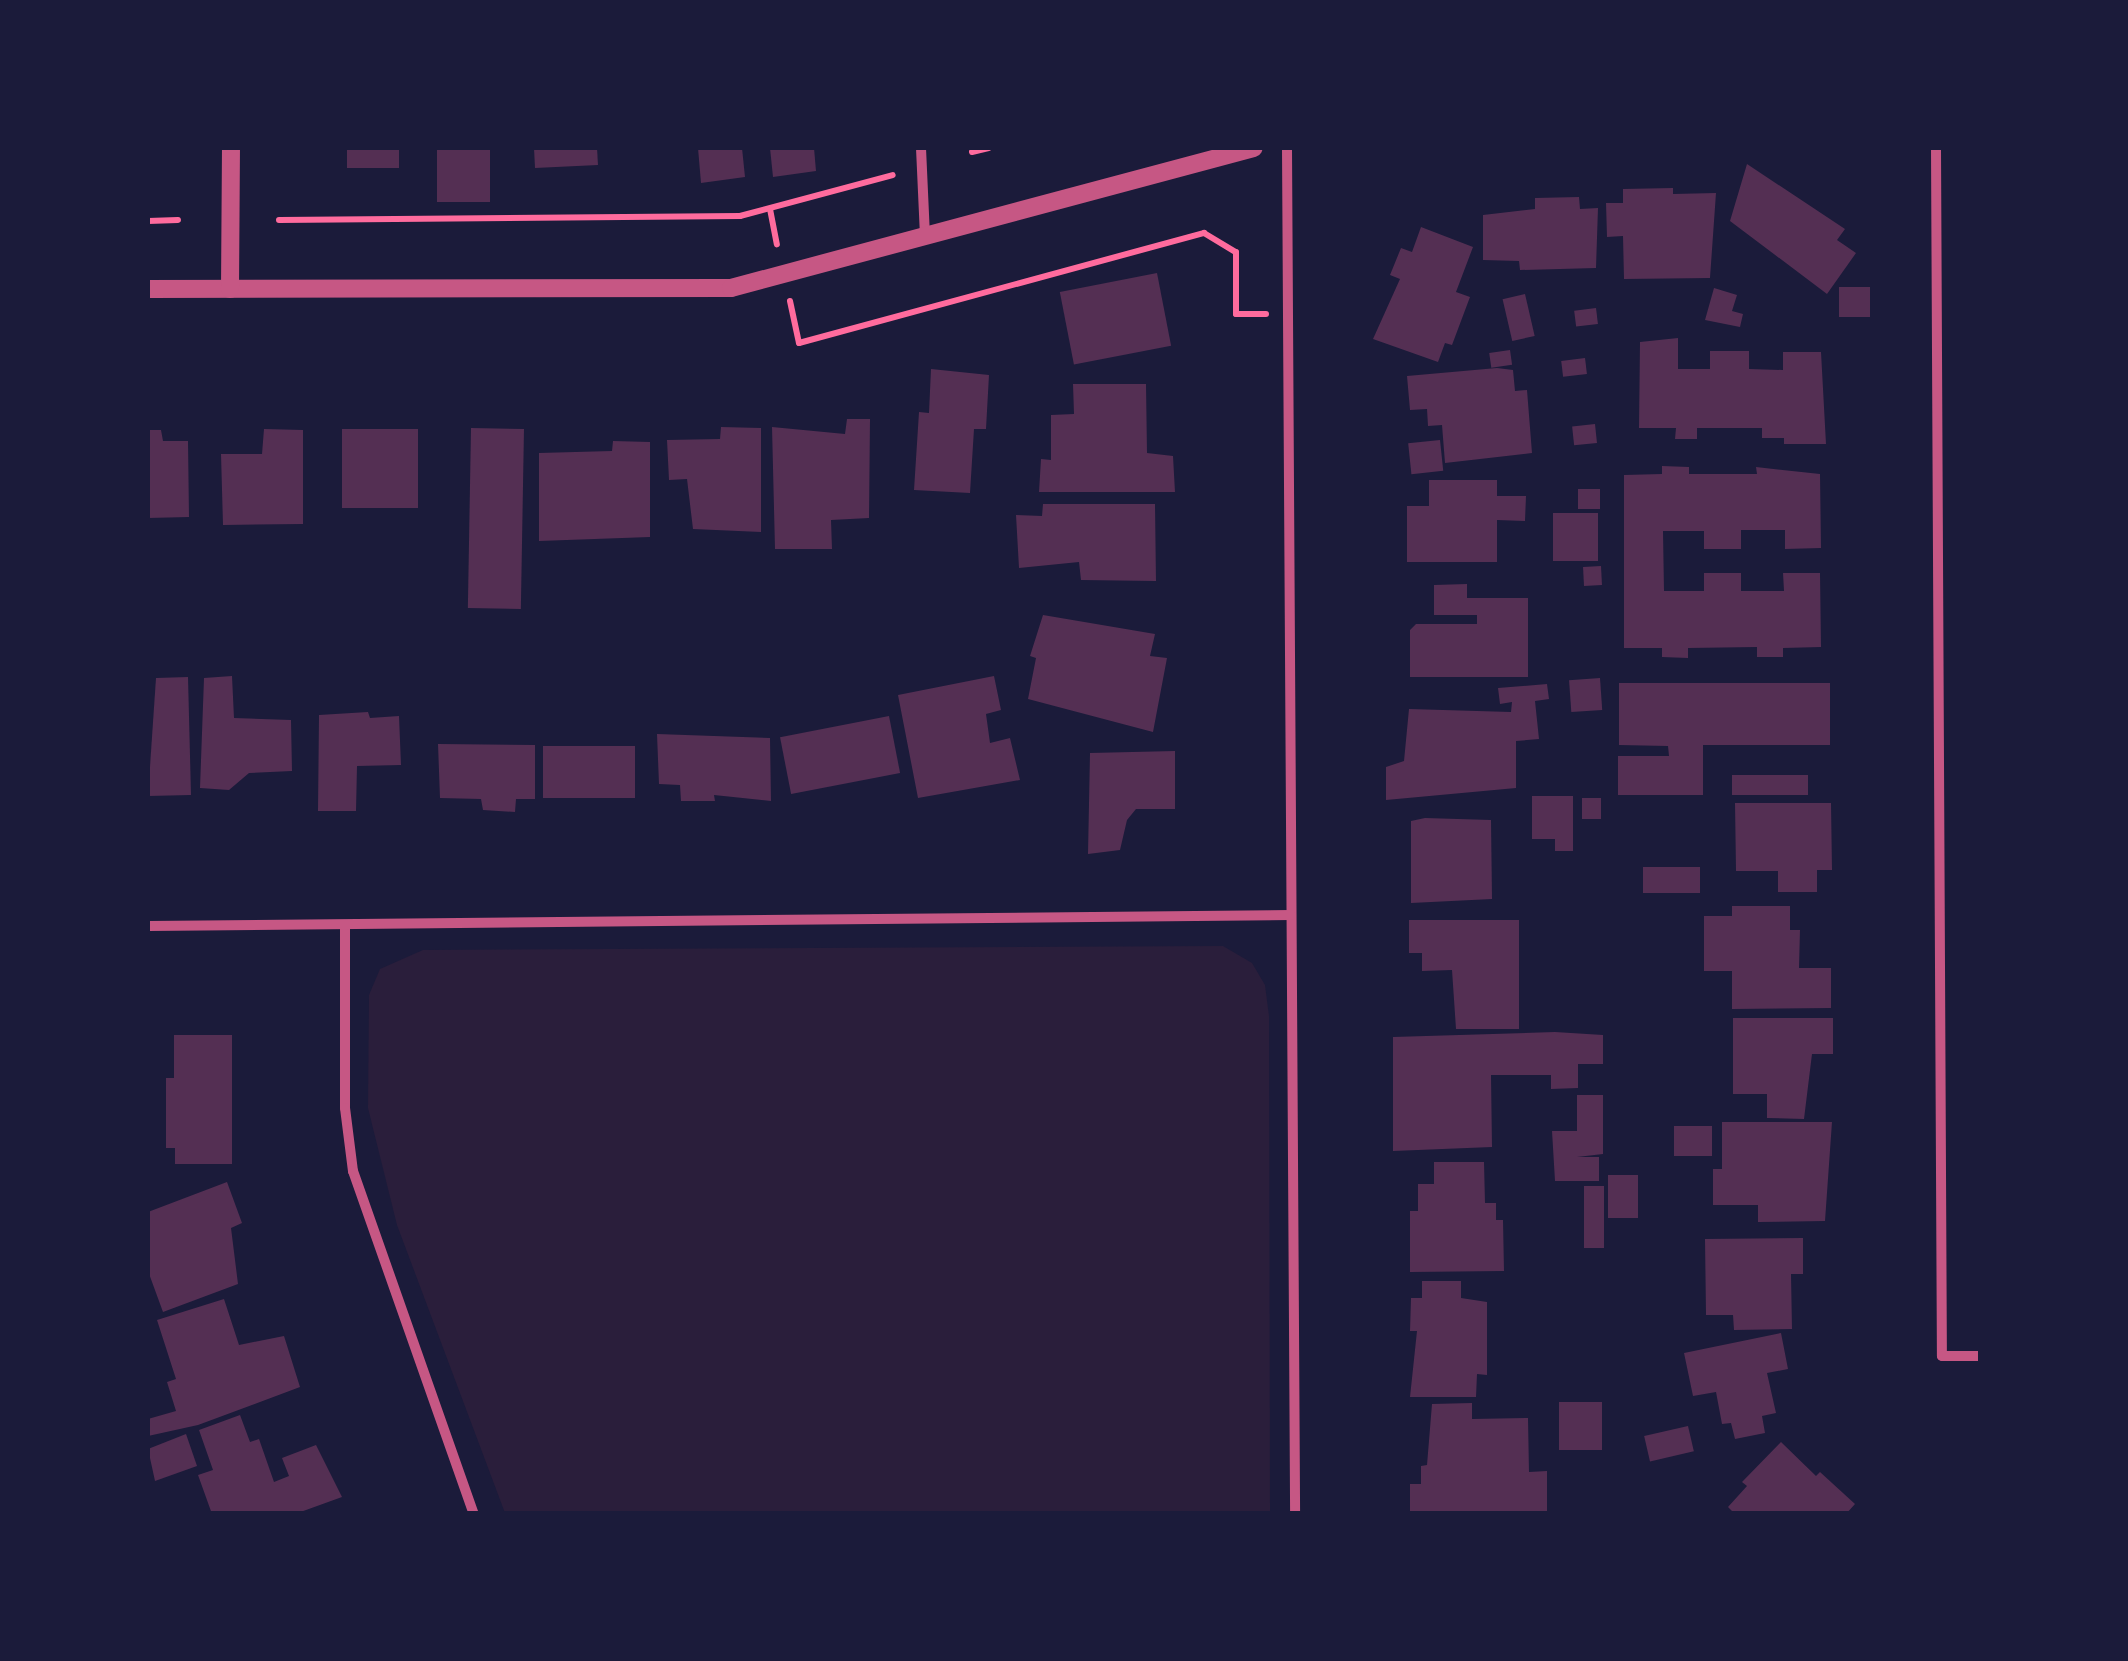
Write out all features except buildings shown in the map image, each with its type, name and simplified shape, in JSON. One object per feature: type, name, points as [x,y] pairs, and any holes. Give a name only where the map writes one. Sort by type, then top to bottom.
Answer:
[{"type":"street","points":[[230,289],[232,148]]},
{"type":"street","points":[[921,148],[925,236]]},
{"type":"street","points":[[148,289],[691,290],[784,277],[1254,148]]},
{"type":"street","points":[[1286,148],[1295,1514]]},
{"type":"street","points":[[1936,148],[1942,1356],[1980,1356]]},
{"type":"street","points":[[148,926],[1291,916]]},
{"type":"street","points":[[345,925],[345,1108],[353,1171],[474,1514]]},
{"type":"path","points":[[972,152],[989,148]]},
{"type":"path","points":[[279,220],[688,218],[770,209],[892,175]]},
{"type":"path","points":[[770,209],[799,344],[1204,233],[1236,252],[1236,314],[1287,314]]},
{"type":"path","points":[[148,221],[178,220]]},
{"type":"shaded area","points":[[1223,946],[1252,963],[1265,985],[1269,1016],[1270,1513],[505,1513],[397,1225],[368,1108],[369,995],[380,969],[423,950]]}]
